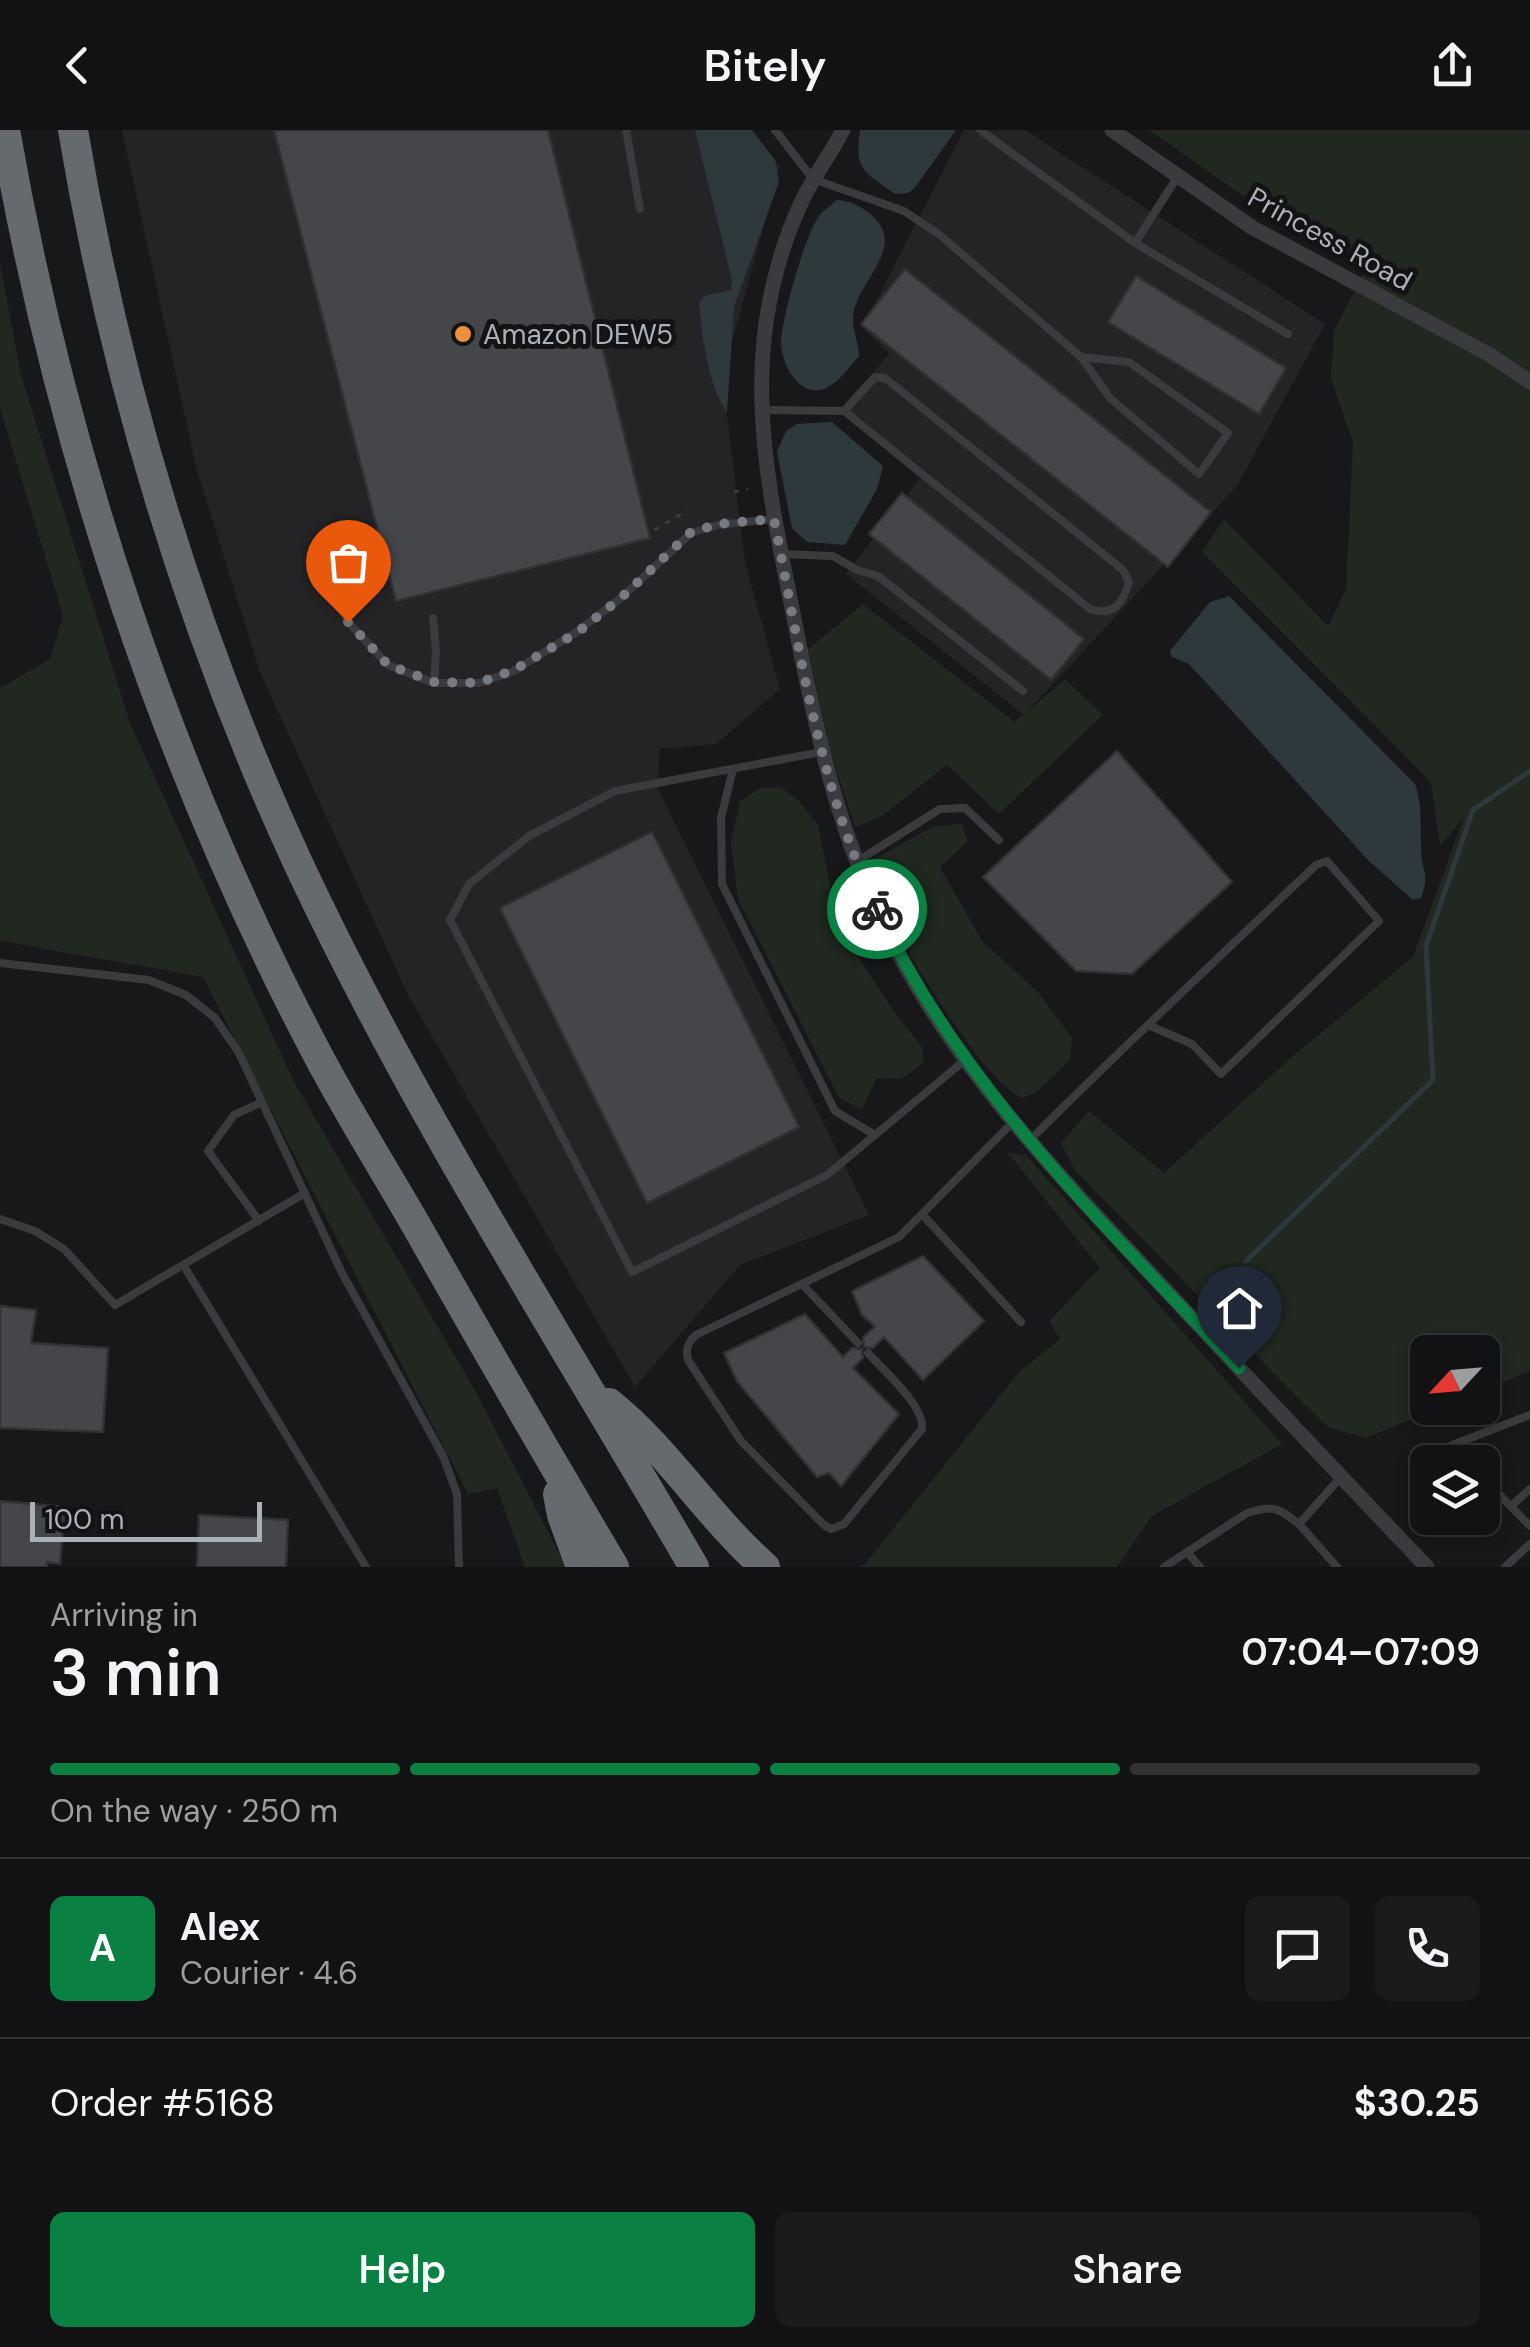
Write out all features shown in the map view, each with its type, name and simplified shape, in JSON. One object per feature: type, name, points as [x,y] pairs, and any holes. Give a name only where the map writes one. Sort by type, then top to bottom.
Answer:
[{"type":"highway","points":[[5,130],[6,164],[66,410],[136,632],[185,764],[322,1063],[614,1567]]},
{"type":"highway","points":[[74,130],[123,361],[148,454],[198,611],[261,779],[313,894],[382,1028],[694,1567]]},
{"type":"highway","points":[[591,1390],[630,1420],[718,1523],[765,1567]]},
{"type":"highway","points":[[553,1466],[562,1515],[581,1567]]},
{"type":"street","points":[[843,130],[813,179],[788,238],[767,312],[761,410],[766,483],[821,752],[856,862],[892,942],[922,996],[965,1060],[1014,1122],[1427,1567]]},
{"type":"street","name":"Princess Road","points":[[1112,130],[1253,228],[1490,355],[1530,382]]},
{"type":"lane","points":[[626,130],[640,209]]},
{"type":"lane","points":[[775,130],[813,179],[904,211],[940,235],[1082,358],[1110,398],[1199,474],[1228,433],[1129,362],[1082,358]]},
{"type":"lane","points":[[980,130],[1135,242],[1288,334]]},
{"type":"lane","points":[[1135,242],[1178,176]]},
{"type":"lane","points":[[761,410],[844,411],[1090,609],[1101,613],[1116,609],[1124,598],[1129,582],[1122,570],[885,378],[875,377],[844,411]]},
{"type":"lane","points":[[333,552],[334,591],[348,622],[388,665],[434,682],[479,683],[514,670],[578,632],[690,533],[718,524],[774,519]]},
{"type":"lane","points":[[781,554],[833,556],[856,570],[878,576],[1023,691]]},
{"type":"lane","points":[[433,618],[434,682]]},
{"type":"lane","points":[[821,752],[615,791],[529,836],[469,884],[450,920],[632,1272],[827,1175],[965,1060]]},
{"type":"lane","points":[[732,769],[721,818],[722,884],[836,1110],[876,1135]]},
{"type":"lane","points":[[856,862],[940,809],[965,808],[999,840]]},
{"type":"lane","points":[[1029,1140],[1316,865],[1327,861],[1380,921],[1221,1074],[1192,1044],[1148,1026]]},
{"type":"lane","points":[[0,964],[149,980],[186,995],[214,1018],[239,1053],[342,1273],[444,1456],[457,1494],[459,1567]]},
{"type":"lane","points":[[259,1221],[208,1151],[234,1116],[262,1102]]},
{"type":"lane","points":[[868,1353],[919,1410],[924,1422],[844,1524],[831,1528],[741,1441],[686,1353],[696,1334],[898,1237],[1014,1122]]},
{"type":"lane","points":[[0,1219],[35,1230],[64,1250],[116,1305],[305,1194]]},
{"type":"lane","points":[[922,1214],[1022,1322]]},
{"type":"lane","points":[[184,1266],[366,1567]]},
{"type":"lane","points":[[802,1284],[858,1343]]},
{"type":"lane","points":[[1452,1445],[1530,1415]]},
{"type":"lane","points":[[1299,1524],[1341,1477]]},
{"type":"lane","points":[[1511,1506],[1530,1489]]},
{"type":"lane","points":[[1500,1495],[1530,1526]]},
{"type":"lane","points":[[1164,1567],[1248,1513],[1270,1507],[1280,1509],[1299,1524],[1337,1567]]},
{"type":"lane","points":[[1505,1567],[1530,1544]]},
{"type":"lane","points":[[1187,1552],[1200,1567]]},
{"type":"path","points":[[734,492],[748,489]]},
{"type":"path","points":[[654,530],[688,510]]},
{"type":"shaded area","points":[[122,130],[749,130],[780,166],[731,346],[725,398],[745,562],[780,689],[716,744],[660,749],[658,789],[869,1215],[740,1265],[635,1387],[408,995],[260,672],[197,471]]},
{"type":"shaded area","points":[[695,130],[752,130],[775,160],[779,182],[734,307],[727,412],[711,374],[699,303],[704,296],[731,290],[732,280]]},
{"type":"shaded area","points":[[860,130],[956,130],[916,186],[909,193],[895,194],[860,162]]},
{"type":"shaded area","points":[[964,130],[1025,130],[1325,324],[1237,486],[1024,715],[846,574],[920,478],[842,413],[889,353],[862,328]]},
{"type":"shaded area","points":[[1149,130],[1530,130],[1530,1371],[1500,1383],[1500,1335],[1410,1335],[1410,1420],[1365,1438],[1328,1427],[1297,1397],[1075,1170],[1061,1143],[1089,1111],[1164,1173],[1294,1055],[1413,957],[1464,817],[1440,846],[1431,782],[1202,552],[1224,519],[1328,626],[1346,589],[1353,443],[1331,378],[1334,331],[1368,264],[1242,195]]},
{"type":"shaded area","points":[[837,200],[859,206],[879,224],[884,250],[856,303],[853,321],[859,356],[826,388],[807,389],[788,368],[781,340],[808,239],[820,215]]},
{"type":"shaded area","points":[[0,263],[21,375],[130,723],[294,1082],[476,1392],[566,1567],[525,1567],[497,1488],[468,1494],[203,977],[0,941],[0,688],[50,659],[63,616],[0,408]]},
{"type":"shaded area","points":[[832,422],[883,466],[877,489],[845,545],[807,542],[792,528],[777,452],[786,431],[797,424]]},
{"type":"shaded area","points":[[1229,596],[1415,784],[1425,878],[1421,898],[1413,900],[1369,861],[1189,664],[1172,657],[1170,651],[1210,602]]},
{"type":"shaded area","points":[[863,604],[1015,722],[1065,679],[1103,715],[999,814],[947,765],[881,817],[855,827],[830,750],[808,649]]},
{"type":"shaded area","points":[[781,787],[799,801],[818,825],[838,926],[922,1047],[924,1062],[902,1079],[877,1078],[862,1109],[839,1098],[738,899],[731,842],[740,801],[761,788]]},
{"type":"shaded area","points":[[962,824],[968,841],[940,867],[982,941],[1038,992],[1072,1038],[1070,1060],[1037,1092],[1022,1098],[984,1064],[938,1000],[898,931],[875,881],[876,858],[934,826]]},
{"type":"shaded area","points":[[1008,1153],[1026,1155],[1282,1444],[1152,1516],[1117,1567],[859,1567],[1019,1372],[1060,1339],[1049,1321],[1100,1268]]},
{"type":"building","name":"Amazon DEW5","points":[[274,130],[548,130],[650,538],[396,601]]},
{"type":"building","points":[[905,269],[1211,512],[1168,567],[861,324]]},
{"type":"building","points":[[1136,276],[1286,368],[1259,414],[1108,322]]},
{"type":"building","points":[[902,493],[1084,639],[1051,680],[869,534]]},
{"type":"building","points":[[1117,751],[1232,882],[1132,974],[1076,971],[983,877]]},
{"type":"building","points":[[652,832],[799,1127],[647,1203],[500,908]]},
{"type":"building","points":[[923,1256],[984,1321],[923,1380],[884,1337],[873,1348],[864,1347],[863,1338],[875,1326],[862,1315],[852,1291]]},
{"type":"building","points":[[0,1306],[36,1310],[31,1343],[108,1348],[103,1432],[0,1428]]},
{"type":"building","points":[[805,1314],[843,1357],[852,1348],[862,1349],[863,1358],[853,1368],[899,1414],[841,1486],[829,1473],[817,1477],[737,1381],[724,1353]]},
{"type":"building","points":[[0,1501],[65,1507],[60,1564],[0,1567]]},
{"type":"building","points":[[199,1515],[288,1520],[286,1567],[197,1567]]},
{"type":"waterway","points":[[1246,1261],[1433,1080],[1426,946],[1473,810],[1530,771]]},
{"type":"way so far","points":[[348,622],[388,665],[434,682],[479,683],[514,670],[578,632],[690,533],[718,524],[774,519],[825,768],[843,828],[877,909]]},
{"type":"place","name":"Amazon DEW5","points":[[463,334]]},
{"type":"route","points":[[877,909],[922,996],[984,1086],[1050,1164],[1239,1368]]}]
